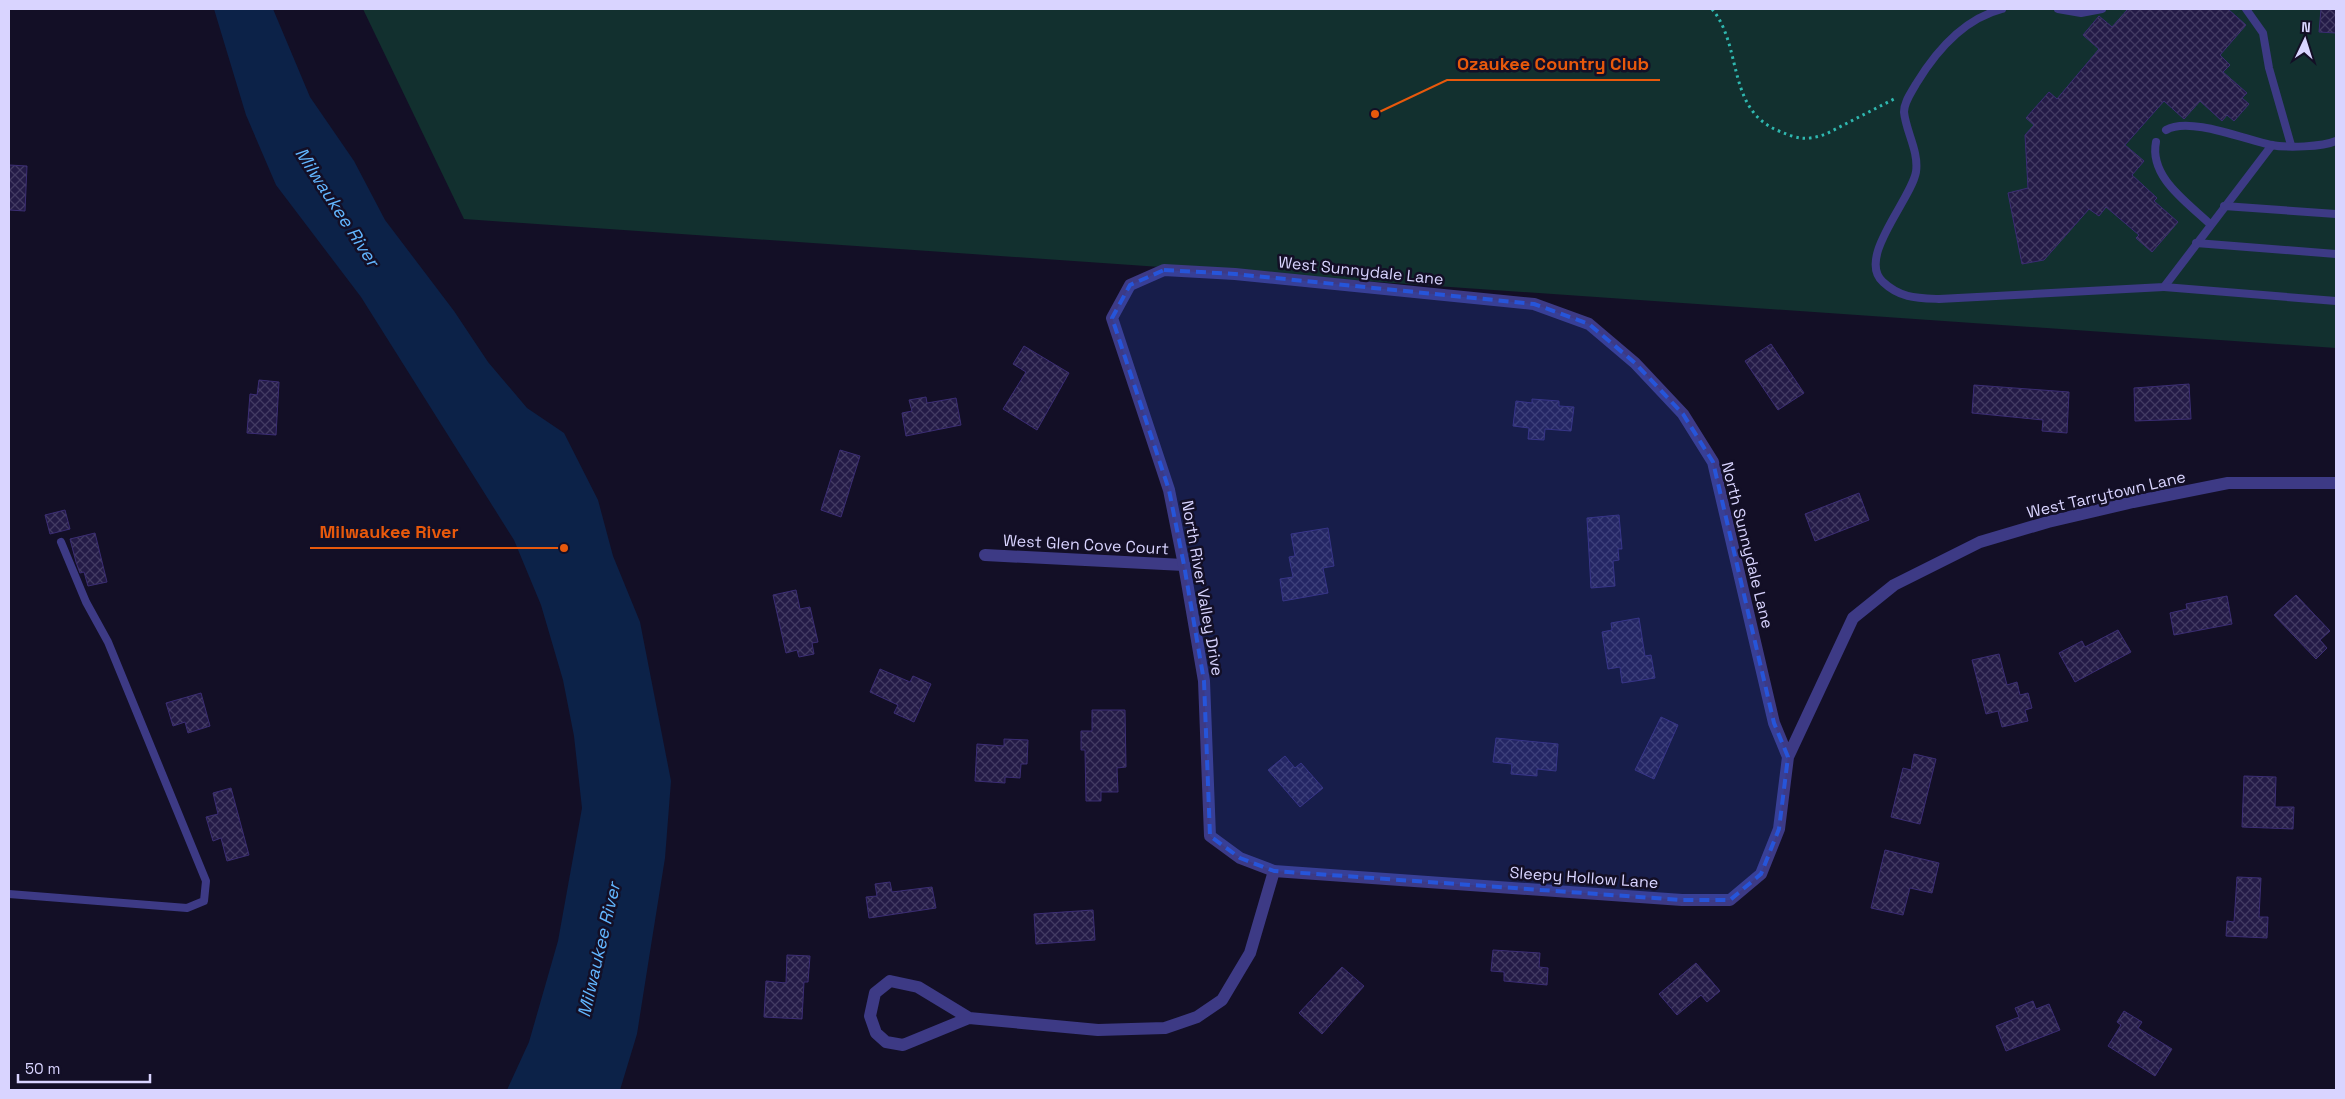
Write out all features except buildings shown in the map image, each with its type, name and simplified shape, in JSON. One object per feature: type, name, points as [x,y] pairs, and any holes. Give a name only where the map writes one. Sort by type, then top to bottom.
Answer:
[{"type":"street","name":"West Sunnydale Lane","points":[[1130,286],[1164,270],[1235,274],[1534,304],[1588,324]]},
{"type":"street","name":"North River Valley Drive","points":[[1130,286],[1112,318],[1169,490],[1184,565],[1204,681],[1210,836],[1240,858],[1274,871]]},
{"type":"street","name":"North Sunnydale Lane","points":[[1588,324],[1634,363],[1683,414],[1713,462],[1774,724],[1788,757]]},
{"type":"street","name":"West Tarrytown Lane","points":[[1788,757],[1853,618],[1894,585],[1980,542],[2048,522],[2228,483],[2336,483]]},
{"type":"street","name":"West Glen Cove Court","points":[[985,555],[1184,565]]},
{"type":"street","name":"Sleepy Hollow Lane","points":[[1274,871],[1682,900],[1730,900],[1761,874],[1779,830],[1788,757]]},
{"type":"street","points":[[969,1018],[903,1044],[886,1042],[876,1034],[870,1016],[875,993],[890,981],[918,987],[969,1018],[1098,1030],[1128,1030],[1165,1028],[1197,1017],[1222,1000],[1250,952],[1274,871]]},
{"type":"lane","points":[[2002,9],[1987,13],[1957,33],[1930,61],[1908,98],[1904,111],[1914,149],[1916,172],[1908,192],[1876,252],[1878,278],[1891,290],[1907,298],[1939,298],[2164,287],[2336,301]]},
{"type":"lane","points":[[2058,9],[2081,13],[2102,9]]},
{"type":"lane","points":[[2246,9],[2263,33],[2269,68],[2291,145]]},
{"type":"lane","points":[[2166,130],[2184,126],[2210,129],[2272,145],[2315,145],[2336,141]]},
{"type":"lane","points":[[2156,142],[2155,161],[2160,173],[2210,224]]},
{"type":"lane","points":[[2164,287],[2210,224],[2272,145]]},
{"type":"lane","points":[[2224,206],[2336,214]]},
{"type":"lane","points":[[2196,243],[2336,254]]},
{"type":"lane","points":[[9,894],[187,908],[204,901],[206,881],[108,642],[86,602],[60,542]]},
{"type":"path","points":[[1712,9],[1727,35],[1739,87],[1747,106],[1757,118],[1772,128],[1799,139],[1815,138],[1895,99],[1908,98]]},
{"type":"highlighted area","points":[[1164,270],[1235,274],[1534,304],[1589,324],[1635,363],[1683,414],[1713,462],[1774,723],[1788,757],[1779,829],[1761,874],[1730,900],[1682,900],[1274,871],[1240,858],[1210,836],[1204,681],[1184,565],[1169,490],[1112,318],[1130,285]]},
{"type":"green space","points":[[363,9],[2336,9],[2336,348],[464,219]]},
{"type":"water","name":"Milwaukee River","points":[[214,9],[273,9],[310,97],[354,161],[385,220],[454,311],[488,362],[527,408],[564,433],[598,500],[613,556],[640,622],[671,781],[665,858],[637,1034],[620,1090],[507,1090],[529,1042],[558,941],[582,808],[574,736],[563,680],[541,605],[514,540],[361,297],[276,185],[246,115]]},
{"type":"place","name":"Ozaukee Country Club","points":[[1375,114]]},
{"type":"place","name":"Milwaukee River","points":[[564,548]]}]
